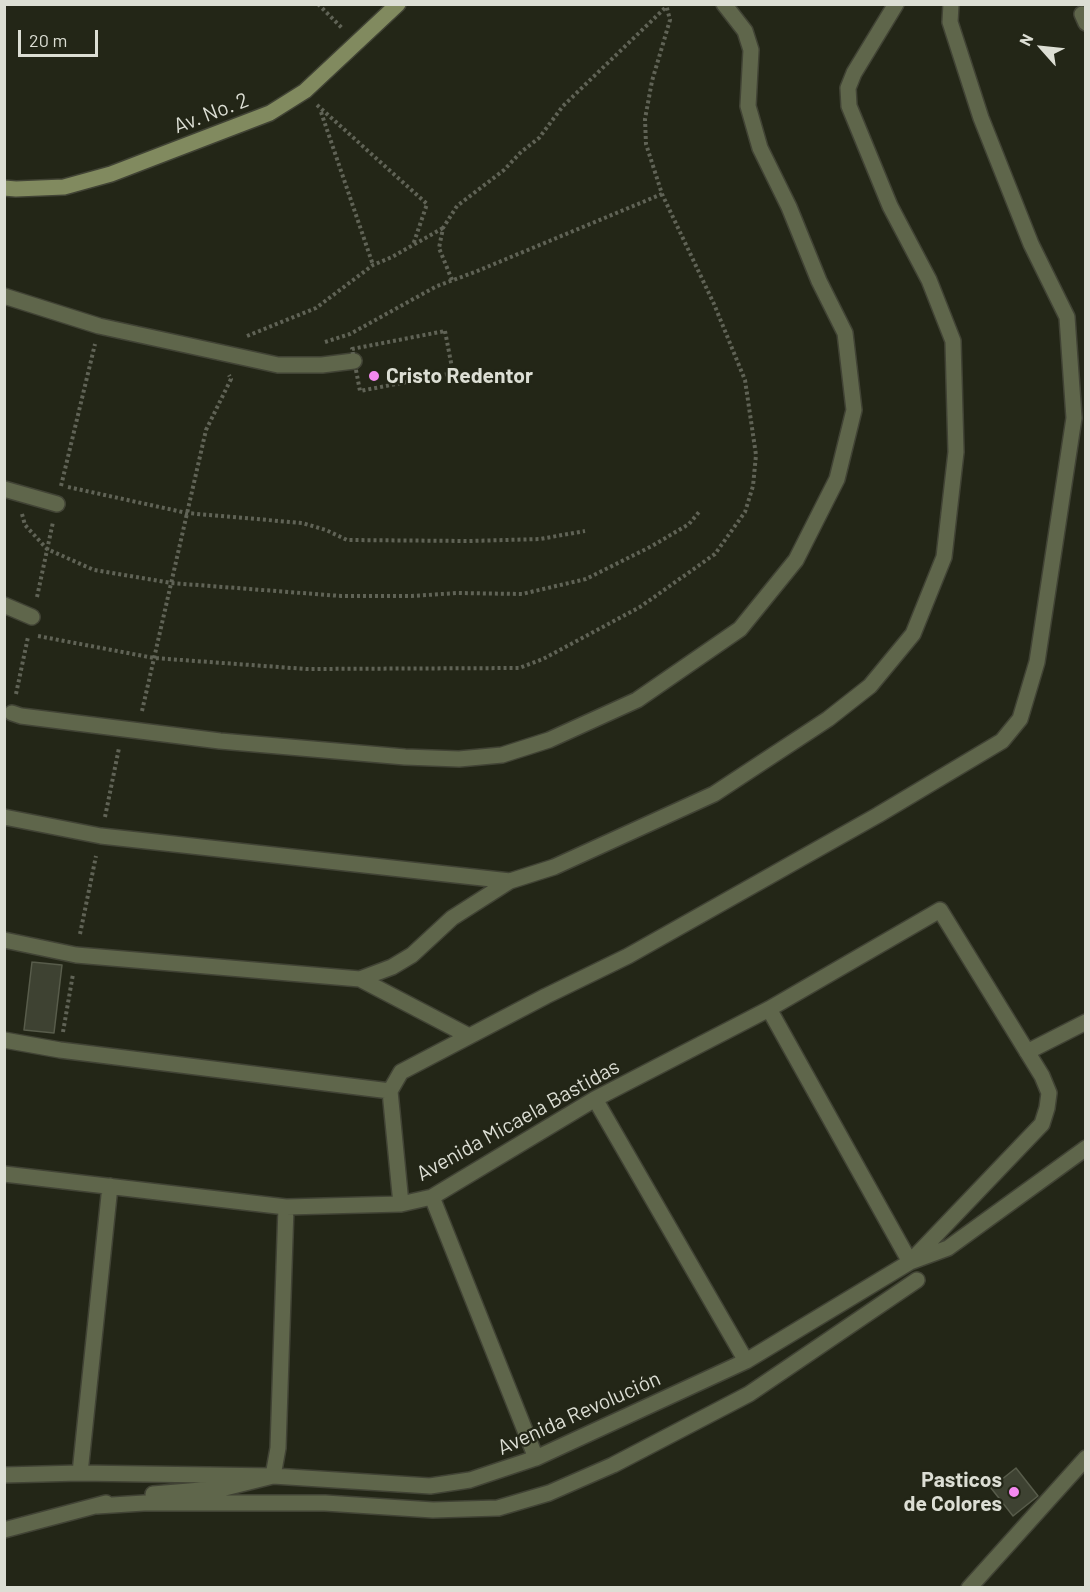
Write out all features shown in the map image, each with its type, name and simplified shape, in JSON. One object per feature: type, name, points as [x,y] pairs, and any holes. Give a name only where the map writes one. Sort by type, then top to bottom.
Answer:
[{"type":"street","name":"Av. No. 2","points":[[4,188],[64,187],[111,174],[270,113],[305,91],[398,4]]},
{"type":"street","points":[[12,712],[21,716],[220,741],[405,758],[459,759],[502,755],[549,740],[637,700],[741,629],[796,560],[837,479],[854,410],[845,333],[819,281],[789,207],[760,147],[748,106],[751,50],[745,31],[724,4]]},
{"type":"street","points":[[360,979],[392,967],[412,956],[452,918],[510,881],[554,867],[714,794],[828,719],[870,686],[913,634],[944,557],[956,452],[953,341],[929,280],[890,206],[849,106],[848,88],[854,73],[896,4]]},
{"type":"street","points":[[401,1204],[390,1090],[401,1072],[628,956],[878,815],[1002,741],[1020,719],[1036,662],[1074,418],[1067,317],[1031,244],[981,118],[950,22],[951,4]]},
{"type":"street","points":[[4,296],[99,326],[279,365],[322,365],[354,361]]},
{"type":"street","points":[[11,491],[57,504]]},
{"type":"street","points":[[4,605],[32,617]]},
{"type":"street","points":[[4,817],[100,836],[510,881]]},
{"type":"street","name":"Avenida Micaela Bastidas","points":[[4,1174],[286,1207],[401,1204],[432,1197],[595,1099],[769,1009],[940,910],[1027,1052]]},
{"type":"street","points":[[4,940],[76,955],[360,979],[469,1036]]},
{"type":"street","points":[[769,1009],[910,1262],[948,1248],[1086,1148]]},
{"type":"street","points":[[1027,1052],[1086,1022]]},
{"type":"street","points":[[4,1040],[60,1050],[390,1090]]},
{"type":"street","name":"Avenida Revolución","points":[[4,1475],[80,1473],[273,1476],[430,1486],[471,1480],[536,1458],[746,1361],[910,1262],[1042,1124],[1047,1108],[1048,1093],[1042,1076],[1027,1052]]},
{"type":"street","points":[[595,1099],[746,1361]]},
{"type":"street","points":[[80,1473],[110,1186]]},
{"type":"street","points":[[432,1197],[536,1458]]},
{"type":"street","points":[[4,1530],[136,1496],[225,1488],[273,1476],[278,1448],[286,1207]]},
{"type":"street","points":[[97,1506],[144,1503],[325,1503],[433,1510],[498,1508],[549,1493],[613,1465],[749,1394],[917,1280]]},
{"type":"street","points":[[969,1587],[1086,1458]]},
{"type":"path","points":[[318,4],[357,44]]},
{"type":"path","points":[[29,634],[154,658],[306,669],[519,668],[543,659],[640,607],[715,554],[745,512],[753,486],[756,455],[745,380],[714,304],[662,194],[646,144],[645,119],[652,81],[670,21],[666,6],[563,106],[539,138],[521,152],[504,170],[457,206],[443,228],[439,248],[452,280]]},
{"type":"path","points":[[305,91],[320,109],[427,204],[413,245]]},
{"type":"path","points":[[320,109],[373,265]]},
{"type":"path","points":[[322,343],[350,334],[437,286],[662,194]]},
{"type":"path","points":[[60,1050],[76,955],[123,729],[142,714],[206,430],[231,379],[218,352],[234,341],[316,308],[373,265],[443,228]]},
{"type":"path","points":[[445,331],[453,373],[360,391],[354,361],[352,350],[445,331]]},
{"type":"path","points":[[61,485],[187,513],[302,523],[326,530],[347,540],[469,542],[540,539],[585,531]]},
{"type":"path","points":[[11,491],[25,525],[47,549],[94,570],[171,583],[341,596],[522,594],[586,579],[652,546],[689,524],[699,512]]},
{"type":"building","points":[[32,962],[62,965],[54,1033],[24,1030]]},
{"type":"building","name":"Pasticos de Colores","points":[[1016,1468],[1038,1496],[1013,1516],[991,1488]]},
{"type":"place","name":"Cristo Redentor","points":[[374,376]]},
{"type":"place","name":"Pasticos de Colores","points":[[1014,1492]]}]
